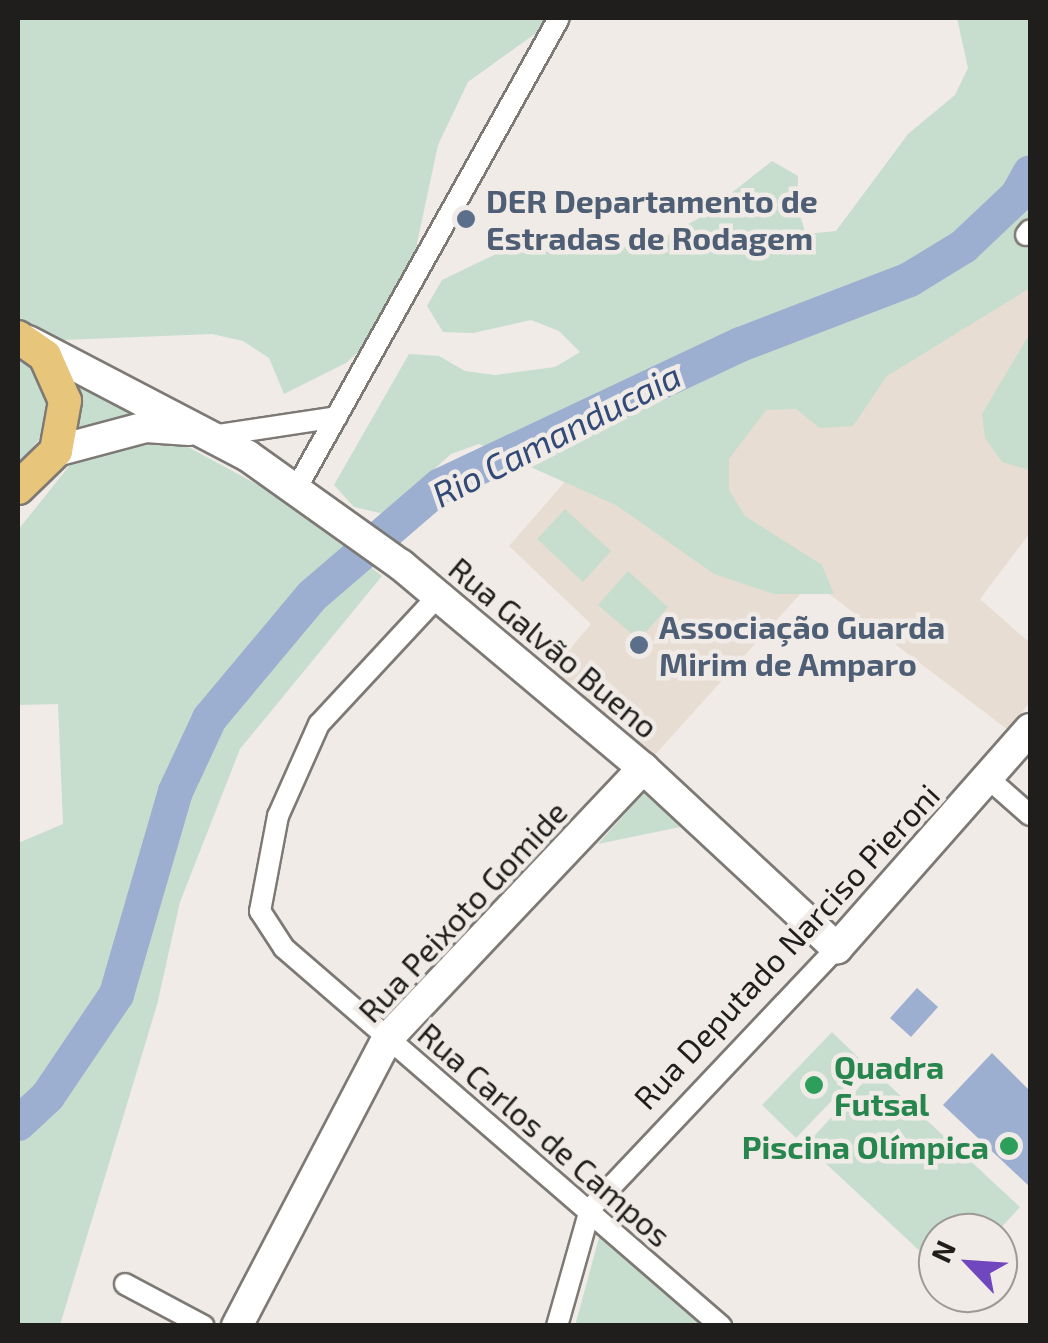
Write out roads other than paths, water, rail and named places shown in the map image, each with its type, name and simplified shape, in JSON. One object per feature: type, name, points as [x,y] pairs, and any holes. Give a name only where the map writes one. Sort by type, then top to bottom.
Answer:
[{"type":"main road","points":[[19,489],[56,450],[65,402],[52,366],[21,338]]},
{"type":"street","points":[[296,489],[559,18]]},
{"type":"street","name":"Rua Galvão Bueno","points":[[21,338],[206,433],[330,512],[439,596],[643,768],[837,948]]},
{"type":"street","points":[[206,433],[337,417]]},
{"type":"street","name":"Rua Galvão Bueno","points":[[56,450],[146,426],[206,433]]},
{"type":"street","name":"Rua Carlos de Campos","points":[[439,596],[319,724],[278,816],[260,911],[284,948],[721,1326]]},
{"type":"street","name":"Rua Deputado Narciso Pieroni","points":[[590,1210],[837,948],[1030,729]]},
{"type":"street","name":"Rua Peixoto Gomide","points":[[237,1326],[387,1039],[643,768]]},
{"type":"street","points":[[988,778],[1030,816]]},
{"type":"street","points":[[557,1326],[590,1210]]},
{"type":"street","points":[[125,1284],[204,1326]]},
{"type":"water","points":[[917,988],[938,1007],[911,1037],[890,1018]]},
{"type":"water","name":"Piscina Olímpica","points":[[992,1053],[1030,1091],[1030,1187],[943,1105]]},
{"type":"waterway","name":"Rio Camanducaia","points":[[18,1123],[47,1096],[116,994],[175,791],[209,718],[312,595],[440,485],[740,344],[909,279],[963,246],[1017,195],[1030,172]]},
{"type":"place","name":"DER Departamento de Estradas de Rodagem","points":[[466,219]]},
{"type":"place","name":"Associação Guarda Mirim de Amparo","points":[[639,645]]},
{"type":"place","name":"Quadra Futsal","points":[[814,1085]]},
{"type":"place","name":"Piscina Olímpica","points":[[1009,1146]]}]
